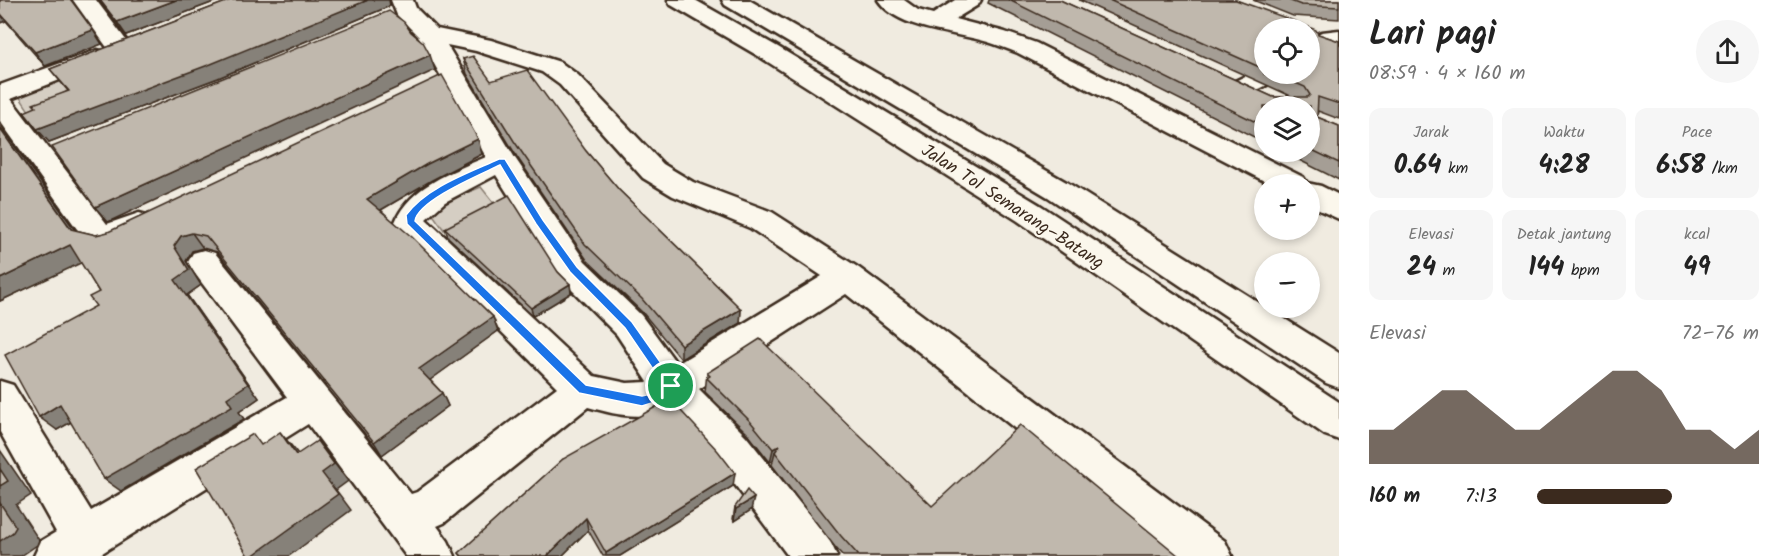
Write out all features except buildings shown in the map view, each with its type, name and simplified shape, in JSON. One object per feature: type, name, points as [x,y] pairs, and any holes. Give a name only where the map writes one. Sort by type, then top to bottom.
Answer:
[{"type":"main road","points":[[0,94],[131,44],[84,0]]},
{"type":"main road","name":"Jalan Tol Semarang–Batang","points":[[679,0],[769,52],[1029,213],[1339,423]]},
{"type":"main road","name":"Jalan Tol Semarang–Batang","points":[[733,0],[1058,190],[1339,372]]},
{"type":"main road","points":[[889,0],[910,15],[934,23],[996,37],[1027,48],[1273,174]]},
{"type":"main road","points":[[934,23],[970,0]]},
{"type":"main road","points":[[397,10],[429,33],[483,45],[551,68],[569,80],[653,171],[683,189],[761,220],[847,277],[1210,556]]},
{"type":"main road","points":[[429,33],[442,80],[502,161],[573,270],[629,325],[671,386],[732,449],[814,556]]},
{"type":"main road","points":[[0,103],[54,154],[98,235],[114,236],[167,211]]},
{"type":"main road","points":[[502,161],[456,183],[421,204],[411,215],[410,222],[583,389],[642,401],[654,398],[847,277]]},
{"type":"main road","points":[[1320,198],[1339,208]]},
{"type":"main road","points":[[204,262],[311,402],[323,412],[434,556]]},
{"type":"main road","points":[[403,517],[429,509],[583,389]]},
{"type":"main road","points":[[0,397],[70,548],[311,402]]},
{"type":"shaded area","points":[[68,78],[85,101],[35,120],[19,96]]},
{"type":"shaded area","points":[[481,187],[497,207],[444,230],[429,209]]},
{"type":"route","points":[[502,161],[573,270],[629,325],[671,386],[654,398],[642,401],[583,389],[410,222],[411,215],[421,204],[456,183],[502,161]]}]
